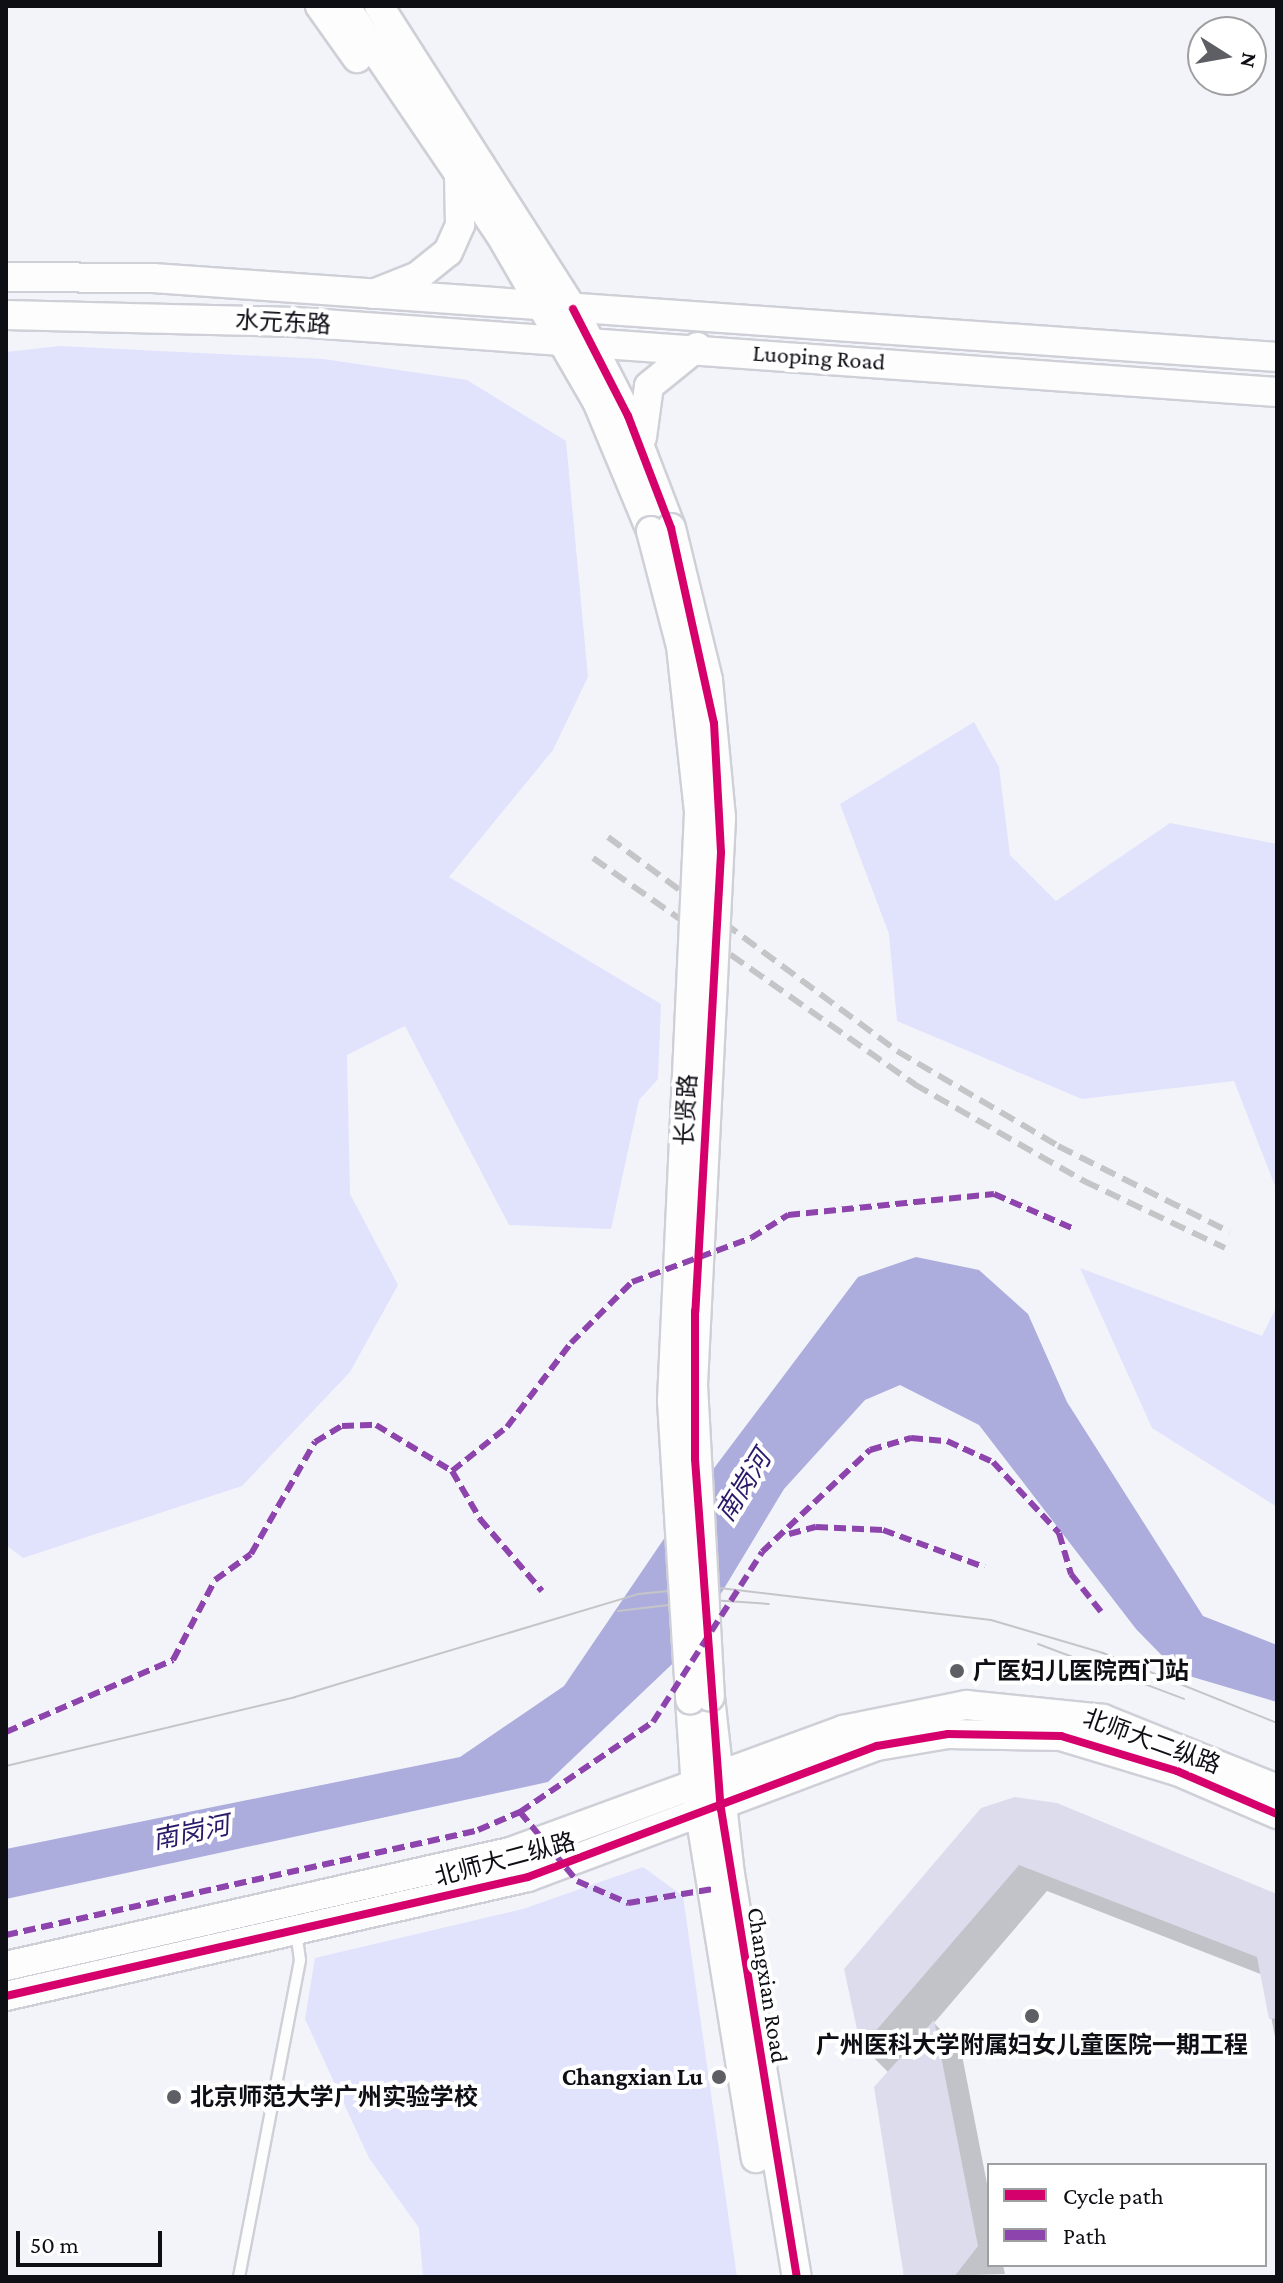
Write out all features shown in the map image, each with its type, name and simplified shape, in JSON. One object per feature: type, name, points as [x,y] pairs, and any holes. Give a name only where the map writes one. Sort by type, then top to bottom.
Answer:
[{"type":"street","points":[[320,6],[376,82],[458,169],[463,206],[448,252],[418,276],[367,297]]},
{"type":"street","points":[[345,6],[458,169],[542,307],[597,401],[661,530]]},
{"type":"street","points":[[379,6],[573,309],[646,459]]},
{"type":"street","points":[[402,6],[515,217]]},
{"type":"street","name":"水元东路","points":[[6,277],[168,279],[367,297],[542,307]]},
{"type":"street","name":"Luoping Road","points":[[542,307],[927,327],[1277,357]]},
{"type":"street","name":"水元东路","points":[[6,315],[141,314],[560,340]]},
{"type":"street","name":"Luoping Road","points":[[560,340],[697,347],[1277,392]]},
{"type":"street","points":[[661,530],[640,417],[649,386],[697,347]]},
{"type":"street","name":"长贤路","points":[[661,530],[681,646],[699,813],[672,1401],[700,1698]]},
{"type":"street","name":"Changxian Road","points":[[700,1698],[709,1799],[778,2277]]},
{"type":"street","name":"北师大二纵路","points":[[6,1996],[528,1877],[654,1835],[709,1799],[885,1718],[966,1705],[1025,1705],[1103,1719],[1277,1789]]},
{"type":"street","name":"北师大二纵路","points":[[6,1966],[510,1852],[636,1807],[709,1799],[877,1746],[1006,1730],[1101,1746],[1277,1814]]},
{"type":"street","name":"Changxian Road","points":[[709,1799],[797,2277]]},
{"type":"lane","points":[[239,2277],[300,1960],[296,1932],[286,1904]]},
{"type":"shaded area","points":[[60,346],[323,359],[467,380],[566,441],[588,677],[553,750],[449,877],[661,1004],[658,1079],[639,1100],[611,1229],[509,1225],[405,1026],[347,1055],[350,1194],[398,1285],[350,1372],[242,1486],[23,1558],[6,1545],[6,352]]},
{"type":"shaded area","points":[[974,722],[999,767],[1010,855],[1056,901],[1170,823],[1277,844],[1277,1191],[1234,1081],[1082,1099],[897,1021],[889,934],[840,804]]},
{"type":"shaded area","points":[[1080,1268],[1262,1336],[1277,1306],[1277,1507],[1152,1428]]},
{"type":"shaded area","points":[[643,1867],[683,1896],[737,2277],[423,2277],[419,2228],[369,2158],[305,2019],[315,1958],[523,1909]]},
{"type":"water","name":"南岗河","points":[[916,1257],[979,1270],[1028,1314],[1067,1402],[1203,1616],[1277,1645],[1277,1702],[1179,1673],[1136,1629],[979,1425],[900,1385],[865,1400],[784,1489],[687,1650],[548,1782],[6,1899],[6,1849],[460,1757],[564,1686],[693,1496],[858,1277]]},
{"type":"building","points":[[1015,1797],[1057,1803],[1277,1894],[1277,2018],[1269,2019],[1257,1957],[1019,1865],[861,2048],[844,1969],[981,1808]]},
{"type":"building","points":[[934,2020],[978,2246],[954,2277],[904,2277],[874,2087]]},
{"type":"tram line","points":[[6,1766],[295,1697],[638,1594],[711,1587],[991,1620],[1103,1653],[1277,1723]]},
{"type":"tram line","points":[[618,1611],[711,1600],[769,1604]]},
{"type":"tram line","points":[[1038,1644],[1184,1699]]},
{"type":"railway","points":[[608,837],[897,1051],[1058,1146],[1230,1232]]},
{"type":"railway","points":[[593,858],[914,1084],[1084,1181],[1225,1248]]},
{"type":"marked path","points":[[6,1732],[173,1660],[215,1580],[251,1554],[315,1442],[342,1426],[376,1425],[452,1471],[507,1427],[571,1343],[632,1282],[751,1238],[788,1215],[994,1194],[1072,1228]]},
{"type":"marked path","points":[[6,1935],[478,1830],[520,1812],[653,1722],[762,1552],[870,1450],[911,1438],[947,1441],[993,1462],[1059,1533],[1071,1574],[1102,1613]]},
{"type":"marked path","points":[[452,1471],[480,1519],[542,1591]]},
{"type":"marked path","points":[[789,1534],[816,1527],[883,1530],[984,1567]]},
{"type":"marked path","points":[[520,1812],[577,1881],[628,1903],[713,1889]]},
{"type":"cycle path","points":[[573,309],[628,416],[671,528],[714,723],[721,853],[695,1311],[695,1459],[721,1809],[797,2277]]},
{"type":"cycle path","points":[[6,1996],[528,1877],[877,1746],[948,1734],[1061,1736],[1177,1771],[1277,1814]]},
{"type":"place","name":"广医妇儿医院西门站","points":[[957,1671]]},
{"type":"place","name":"广州医科大学附属妇女儿童医院一期工程","points":[[1032,2016]]},
{"type":"place","name":"Changxian Lu","points":[[719,2077]]},
{"type":"place","name":"北京师范大学广州实验学校","points":[[174,2097]]}]
